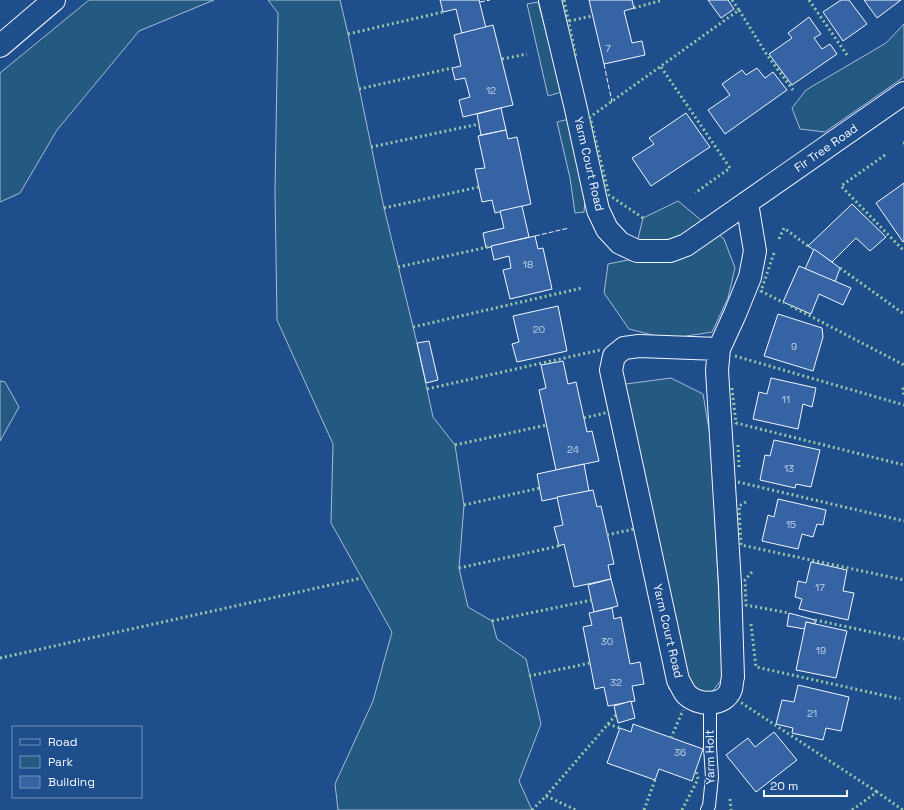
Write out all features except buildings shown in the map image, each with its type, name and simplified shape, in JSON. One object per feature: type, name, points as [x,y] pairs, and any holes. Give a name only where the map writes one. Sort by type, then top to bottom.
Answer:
[{"type":"street","points":[[1,41],[54,0]]},
{"type":"street","name":"Yarm Court Road","points":[[550,0],[598,210],[607,229],[620,243],[637,251],[670,251],[686,245],[747,203]]},
{"type":"street","name":"Fir Tree Road","points":[[747,203],[903,96]]},
{"type":"street","points":[[710,703],[722,700],[731,690],[733,677],[730,584],[717,370],[719,349],[735,314],[751,270],[755,251],[747,203]]},
{"type":"street","name":"Yarm Court Road","points":[[710,703],[697,701],[687,694],[678,680],[612,370],[614,356],[624,348],[639,346],[719,349]]},
{"type":"lane","name":"Yarm Holt","points":[[707,810],[709,806],[712,777],[710,703]]},
{"type":"green space","points":[[89,0],[214,0],[139,31],[57,130],[20,193],[0,202],[0,73]]},
{"type":"green space","points":[[268,0],[340,0],[384,208],[417,343],[433,417],[455,445],[464,505],[459,568],[468,607],[492,621],[497,639],[526,659],[541,724],[519,781],[532,810],[338,810],[335,784],[373,701],[392,632],[331,523],[333,444],[277,320],[275,191],[278,13]]},
{"type":"green space","points":[[538,2],[562,92],[548,96],[527,4]]},
{"type":"green space","points":[[904,24],[904,77],[825,132],[800,129],[792,108],[806,90],[886,43]]},
{"type":"green space","points":[[569,119],[586,190],[584,212],[575,213],[570,178],[557,122]]},
{"type":"green space","points":[[678,201],[724,239],[735,268],[728,298],[712,332],[668,339],[629,329],[604,293],[608,264],[633,259],[643,218]]},
{"type":"green space","points":[[671,378],[703,394],[711,441],[723,678],[711,693],[669,689],[603,387]]},
{"type":"green space","points":[[0,381],[5,382],[19,407],[0,441]]},
{"type":"hedge","points":[[564,0],[576,57]]},
{"type":"hedge","points":[[634,8],[663,0]]},
{"type":"hedge","points":[[643,218],[609,195],[590,117],[739,10],[732,0]]},
{"type":"hedge","points":[[809,0],[847,55]]},
{"type":"hedge","points":[[739,10],[767,55],[793,90]]},
{"type":"hedge","points":[[348,34],[443,12]]},
{"type":"hedge","points":[[569,21],[592,16]]},
{"type":"hedge","points":[[502,59],[527,54]]},
{"type":"hedge","points":[[661,67],[730,168],[695,193]]},
{"type":"hedge","points":[[359,89],[452,68]]},
{"type":"hedge","points":[[371,147],[479,124]]},
{"type":"hedge","points":[[885,155],[841,186],[904,251]]},
{"type":"hedge","points":[[384,208],[479,187]]},
{"type":"hedge","points":[[779,239],[784,228],[808,246]]},
{"type":"hedge","points":[[398,267],[488,247]]},
{"type":"hedge","points":[[774,253],[761,291],[784,303]]},
{"type":"hedge","points":[[840,268],[904,314]]},
{"type":"hedge","points":[[413,327],[582,288]]},
{"type":"hedge","points":[[791,306],[904,365]]},
{"type":"hedge","points":[[427,389],[600,350]]},
{"type":"hedge","points":[[735,356],[904,405]]},
{"type":"hedge","points":[[732,388],[736,423],[904,465]]},
{"type":"hedge","points":[[904,388],[904,396]]},
{"type":"hedge","points":[[584,418],[609,412]]},
{"type":"hedge","points":[[455,445],[547,425]]},
{"type":"hedge","points":[[738,445],[739,467]]},
{"type":"hedge","points":[[738,482],[904,521]]},
{"type":"hedge","points":[[464,505],[540,488]]},
{"type":"hedge","points":[[746,502],[739,506],[741,545],[904,580]]},
{"type":"hedge","points":[[607,535],[634,529]]},
{"type":"hedge","points":[[459,568],[559,546]]},
{"type":"hedge","points":[[752,572],[745,580],[746,605],[789,613]]},
{"type":"hedge","points":[[0,658],[362,578]]},
{"type":"hedge","points":[[492,621],[592,600]]},
{"type":"hedge","points":[[815,620],[904,639]]},
{"type":"hedge","points":[[751,624],[756,667],[900,699]]},
{"type":"hedge","points":[[529,676],[590,663]]},
{"type":"hedge","points":[[737,700],[877,792]]},
{"type":"hedge","points":[[671,738],[683,710]]},
{"type":"hedge","points":[[608,724],[616,715]]},
{"type":"hedge","points":[[546,796],[608,724],[620,728]]},
{"type":"hedge","points":[[682,810],[698,779],[696,770]]},
{"type":"hedge","points":[[644,810],[655,780]]},
{"type":"hedge","points":[[852,810],[877,792],[903,810]]},
{"type":"hedge","points":[[532,810],[546,796],[576,810]]},
{"type":"hedge","points":[[730,799],[731,810]]},
{"type":"fence","points":[[480,2],[490,0]]},
{"type":"fence","points":[[604,64],[612,102]]},
{"type":"fence","points":[[535,236],[569,228]]}]
